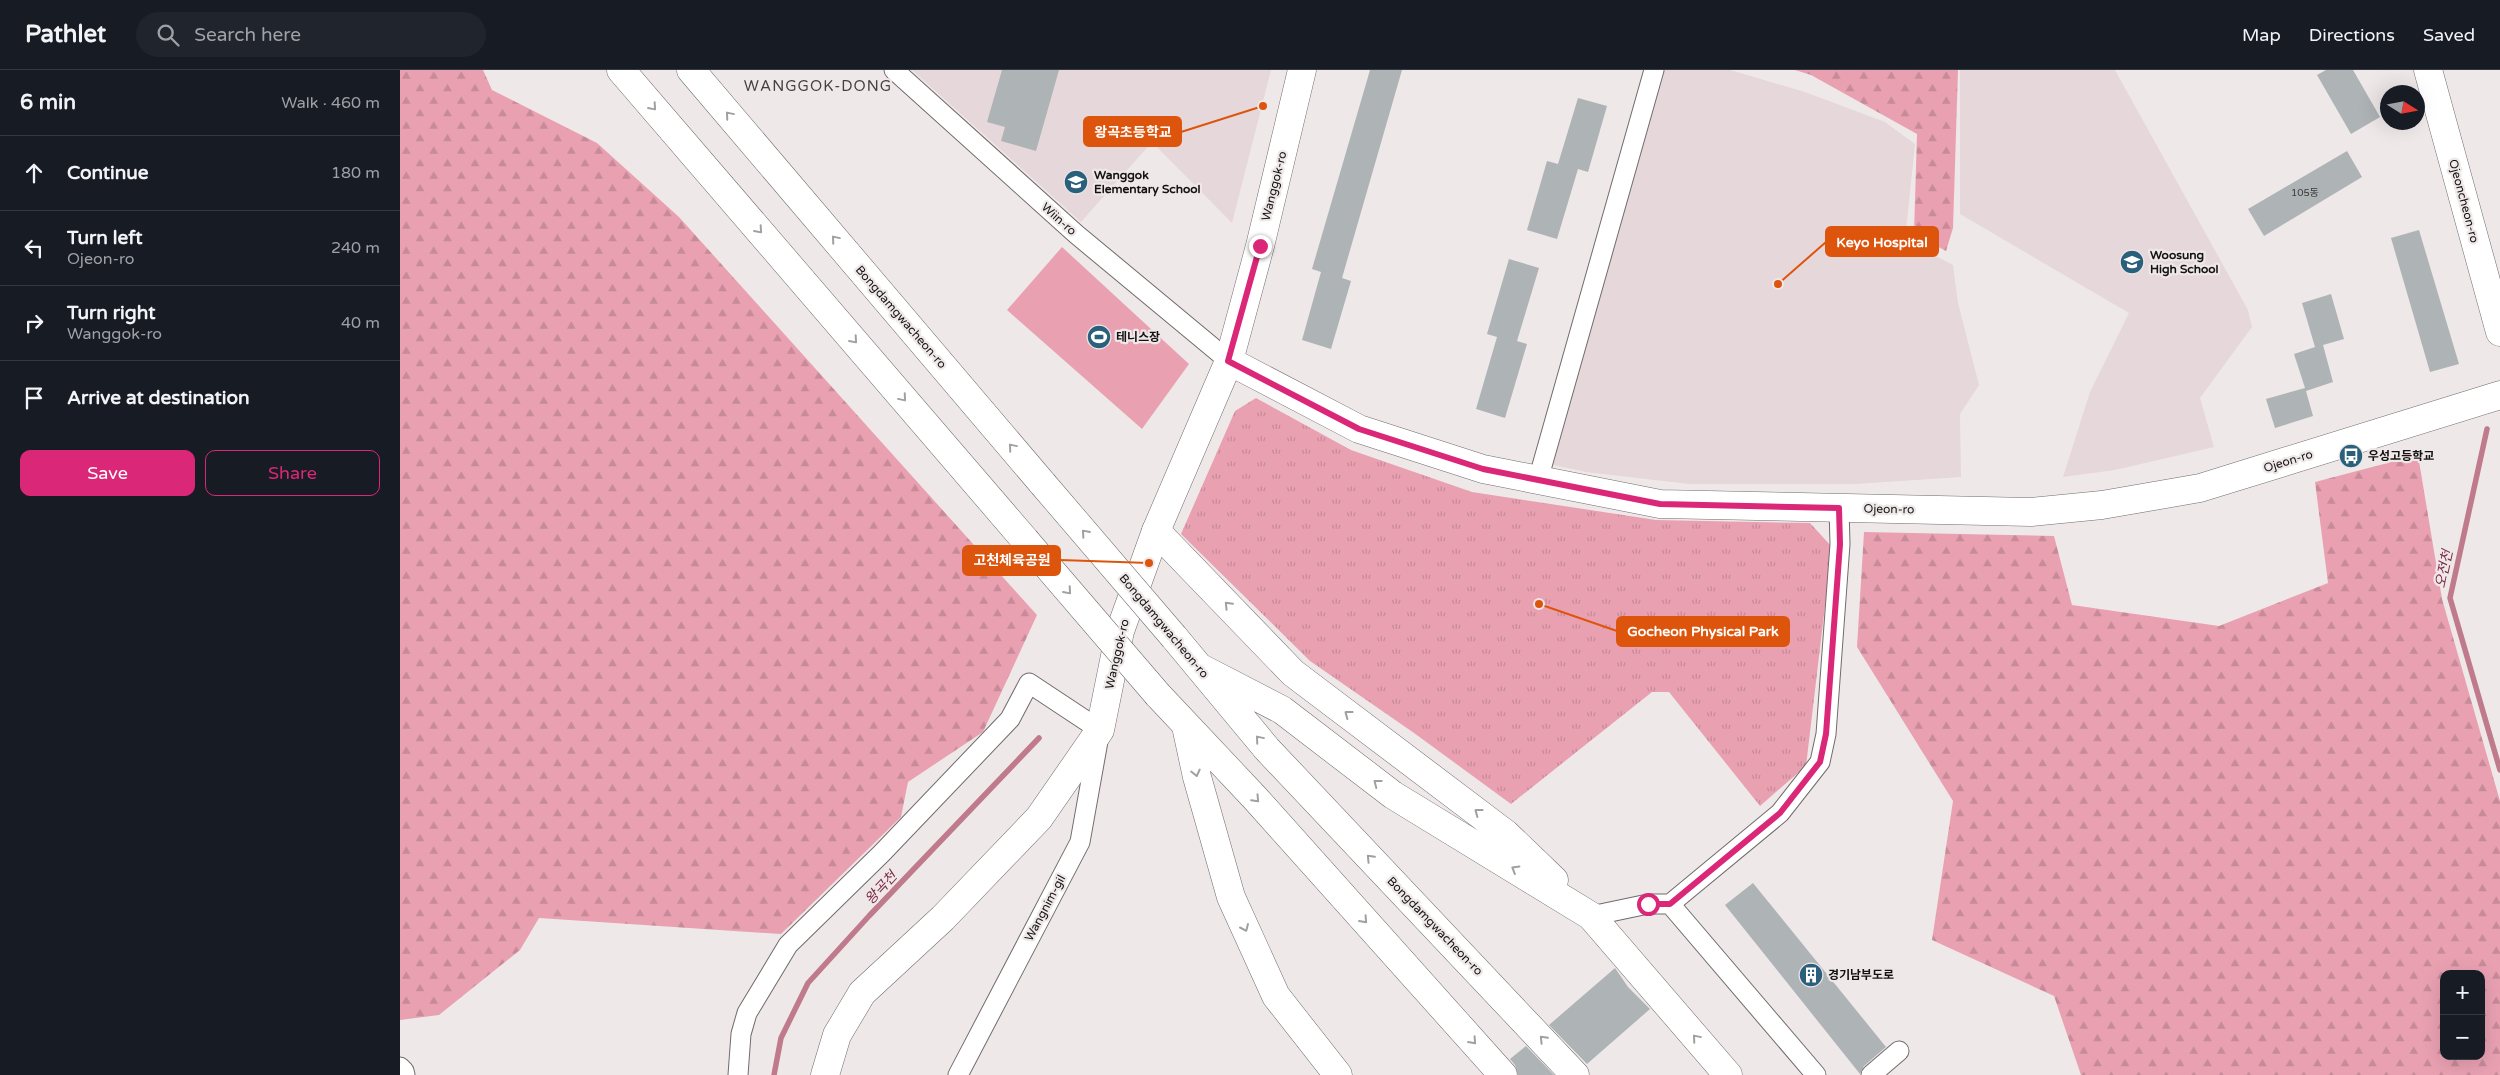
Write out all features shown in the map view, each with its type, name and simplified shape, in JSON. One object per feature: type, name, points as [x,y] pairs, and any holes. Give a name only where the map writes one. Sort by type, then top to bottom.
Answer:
[{"type":"main road","points":[[622,70],[1158,696],[1255,798],[1503,1075]]},
{"type":"main road","name":"Bongdamgwacheon-ro","points":[[691,70],[1174,637],[1267,749],[1575,1075]]},
{"type":"main road","name":"Wanggok-ro","points":[[825,1075],[837,1035],[862,993],[943,918],[1039,818],[1100,730],[1120,631],[1156,531],[1228,361],[1260,246],[1302,70]]},
{"type":"main road","name":"Ojeoncheon-ro","points":[[2428,70],[2500,332]]},
{"type":"main road","name":"Ojeon-ro","points":[[1228,361],[1359,429],[1483,469],[1660,504],[2031,512],[2102,505],[2200,488],[2500,395]]},
{"type":"main road","points":[[1156,531],[1293,672],[1506,834],[1591,916],[1728,1075]]},
{"type":"main road","points":[[1199,667],[1282,710],[1393,795],[1591,916]]},
{"type":"main road","points":[[1186,726],[1196,777],[1231,896],[1276,996],[1338,1075]]},
{"type":"street","name":"Wiin-ro","points":[[894,70],[1076,234],[1228,361]]},
{"type":"street","points":[[1538,480],[1654,70]]},
{"type":"street","points":[[1591,916],[1648,904],[1670,904],[1780,813],[1820,762],[1827,725],[1840,544],[1839,508]]},
{"type":"street","points":[[738,1075],[741,1034],[747,1014],[788,945],[882,854],[1010,719],[1029,682],[1100,730]]},
{"type":"street","name":"Wangnim-gil","points":[[958,1075],[1080,842],[1100,730]]},
{"type":"street","points":[[1670,904],[1816,1075]]},
{"type":"street","points":[[1871,1075],[1899,1051]]},
{"type":"street","points":[[400,1067],[405,1075]]},
{"type":"shaded area","name":"Wanggok Elementary School","points":[[912,70],[1271,70],[1232,223],[1152,142],[1081,222]]},
{"type":"shaded area","points":[[1660,70],[1730,70],[1805,92],[1885,122],[1915,144],[1905,240],[1953,265],[1958,303],[1979,385],[1960,414],[1961,477],[1856,484],[1689,484],[1586,472],[1549,464]]},
{"type":"shaded area","name":"Woosung High School","points":[[1960,70],[2115,70],[2248,310],[2252,327],[2200,398],[2214,447],[2115,470],[2063,477],[2090,392],[2129,313],[1960,214]]},
{"type":"green space","points":[[400,70],[483,70],[492,90],[597,143],[679,217],[1037,615],[983,732],[908,782],[901,817],[781,934],[539,918],[520,950],[439,1015],[400,1020]]},
{"type":"green space","points":[[1795,70],[1958,70],[1953,228],[1946,251],[1914,234],[1917,134],[1811,75]]},
{"type":"green space","name":"테니스장","points":[[1062,247],[1189,364],[1142,429],[1007,310]]},
{"type":"green space","points":[[1256,398],[1351,450],[1472,492],[1656,520],[1810,523],[1832,547],[1806,766],[1760,806],[1669,692],[1652,692],[1511,804],[1414,733],[1310,661],[1181,534],[1235,411]]},
{"type":"green space","points":[[2418,455],[2442,599],[2500,801],[2500,1075],[2081,1075],[2054,996],[1932,940],[1953,801],[1857,647],[1864,532],[2054,536],[2072,605],[2219,626],[2328,583],[2315,482]]},
{"type":"building","points":[[1002,70],[1059,70],[1036,151],[1001,141],[1005,127],[987,122]]},
{"type":"building","points":[[1370,70],[1402,70],[1342,278],[1351,281],[1331,349],[1302,340],[1321,272],[1312,269]]},
{"type":"building","points":[[2326,70],[2353,70],[2380,117],[2351,134],[2317,75]]},
{"type":"building","points":[[1578,98],[1607,106],[1588,172],[1578,169],[1557,239],[1527,230],[1547,161],[1558,164]]},
{"type":"building","points":[[2347,151],[2362,177],[2264,236],[2248,209]]},
{"type":"building","points":[[2419,230],[2459,364],[2430,372],[2391,238]]},
{"type":"building","points":[[1509,259],[1539,268],[1517,341],[1527,344],[1505,418],[1476,409],[1497,337],[1487,334]]},
{"type":"building","points":[[2331,294],[2344,339],[2323,345],[2333,382],[2306,391],[2313,416],[2275,428],[2266,399],[2305,388],[2294,354],[2315,347],[2302,303]]},
{"type":"building","name":"경기남부도로","points":[[1753,883],[1886,1047],[1864,1066],[1860,1074],[1725,905]]},
{"type":"building","points":[[1615,968],[1628,987],[1650,1009],[1587,1064],[1549,1025]]},
{"type":"building","points":[[1526,1046],[1554,1075],[1518,1075],[1515,1065],[1510,1059]]},
{"type":"waterway","name":"오전천","points":[[2487,429],[2450,598],[2500,770]]},
{"type":"waterway","name":"왕곡천","points":[[774,1075],[781,1038],[808,983],[869,916],[1039,738]]},
{"type":"place","name":"왕곡초등학교","points":[[1263,106]]},
{"type":"place","name":"Wanggok Elementary School","points":[[1076,182]]},
{"type":"place","name":"Woosung High School","points":[[2132,262]]},
{"type":"place","name":"Keyo Hospital","points":[[1778,284]]},
{"type":"place","name":"테니스장","points":[[1099,337]]},
{"type":"place","name":"우성고등학교","points":[[2351,456]]},
{"type":"place","name":"고천체육공원","points":[[1149,563]]},
{"type":"place","name":"Gocheon Physical Park","points":[[1539,604]]},
{"type":"place","name":"경기남부도로","points":[[1811,975]]},
{"type":"district","name":"WANGGOK-DONG","points":[[818,86]]},
{"type":"route","points":[[1260,246],[1228,361],[1359,429],[1483,469],[1660,504],[1839,508],[1840,544],[1826,734],[1820,762],[1780,813],[1755,834],[1670,904],[1648,904]]}]
